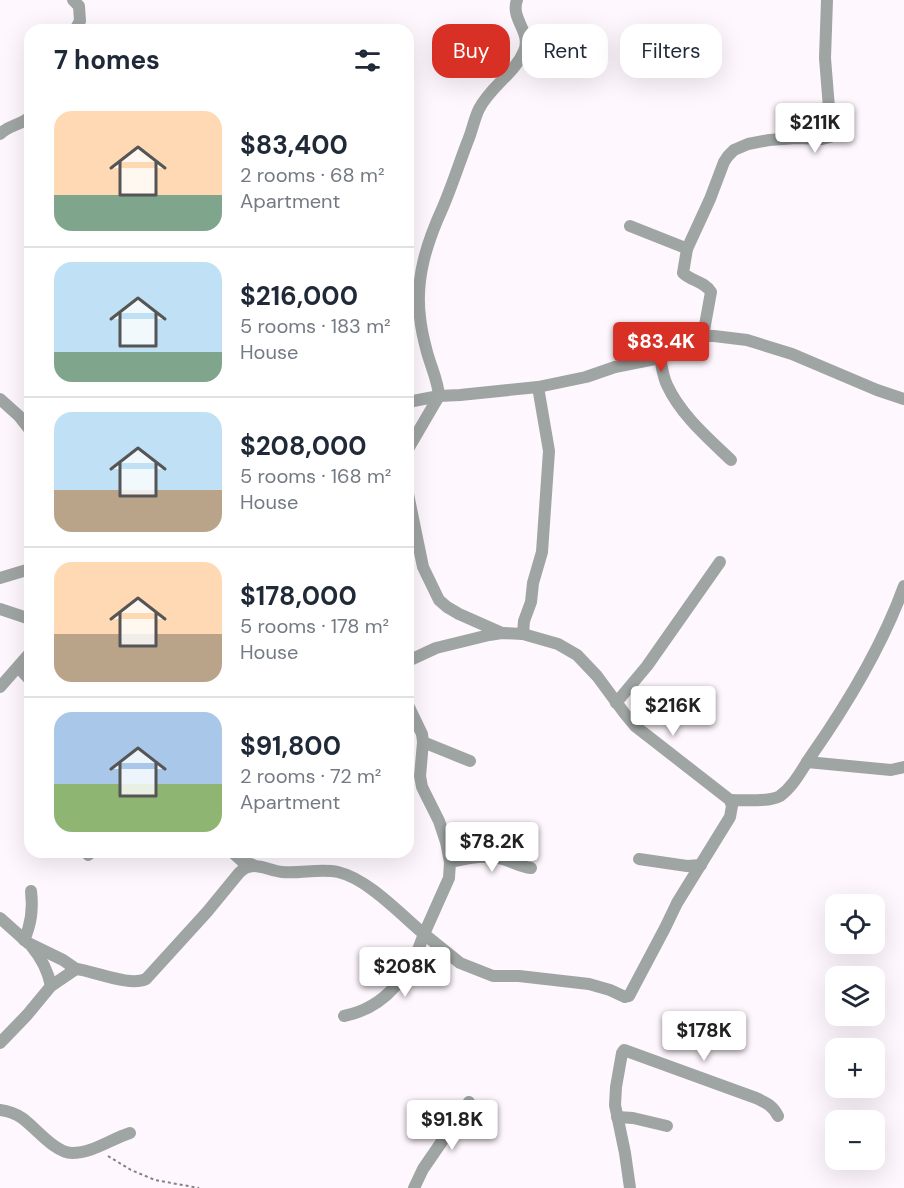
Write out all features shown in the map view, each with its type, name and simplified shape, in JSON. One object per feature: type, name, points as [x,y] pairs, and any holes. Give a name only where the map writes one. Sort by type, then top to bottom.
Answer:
[{"type":"street","points":[[73,0],[80,6],[78,24]]},
{"type":"street","points":[[414,439],[439,396],[420,318],[419,287],[422,267],[428,243],[479,108],[525,49],[526,38],[514,11],[517,0]]},
{"type":"street","points":[[703,336],[711,292],[707,286],[683,273],[687,249],[724,162],[734,150],[748,144],[784,138],[822,139],[830,137],[830,105],[825,58],[827,0]]},
{"type":"street","points":[[0,134],[6,128],[24,121]]},
{"type":"street","points":[[630,226],[687,249]]},
{"type":"street","points":[[414,401],[439,396],[538,387],[660,358],[703,336],[747,340],[767,346],[904,399]]},
{"type":"street","points":[[660,358],[665,383],[675,400],[691,421],[731,460]]},
{"type":"street","points":[[523,634],[524,621],[531,602],[533,583],[542,552],[549,452],[538,387]]},
{"type":"street","points":[[0,399],[24,422]]},
{"type":"street","points":[[414,523],[423,567],[440,600],[459,614],[502,633]]},
{"type":"street","points":[[616,703],[652,660],[720,562]]},
{"type":"street","points":[[0,578],[24,571]]},
{"type":"street","points":[[730,800],[778,798],[793,783],[845,705],[879,644],[904,586]]},
{"type":"street","points":[[0,609],[24,617]]},
{"type":"street","points":[[239,858],[254,865],[281,872],[331,871],[358,879],[460,963],[493,976],[590,984],[624,997],[629,996],[677,903],[730,817],[732,806],[730,800],[636,726],[597,676],[577,655],[558,644],[523,634],[502,633],[436,648],[414,658]]},
{"type":"street","points":[[0,687],[24,660]]},
{"type":"street","points":[[18,666],[24,673]]},
{"type":"street","points":[[344,1016],[364,1010],[389,993],[404,976],[415,958],[448,878],[450,862],[446,842],[439,821],[422,787],[420,776],[423,742],[422,734],[414,717]]},
{"type":"street","points":[[423,742],[470,761]]},
{"type":"street","points":[[807,762],[891,770],[904,767]]},
{"type":"street","points":[[450,862],[474,856],[502,859],[531,868]]},
{"type":"street","points":[[639,859],[687,866],[701,865]]},
{"type":"street","points":[[26,942],[76,969],[141,982],[207,912],[239,873],[245,867],[254,865]]},
{"type":"street","points":[[26,942],[32,907],[31,891]]},
{"type":"street","points":[[0,918],[39,955],[49,975],[51,986]]},
{"type":"street","points":[[0,1043],[51,986],[76,969]]},
{"type":"street","points":[[630,1188],[626,1153],[615,1105],[616,1087],[624,1050],[770,1104],[778,1116]]},
{"type":"street","points":[[414,1188],[450,1126],[469,1102]]},
{"type":"street","points":[[0,1110],[20,1117],[58,1149],[71,1153],[95,1149],[130,1133]]},
{"type":"street","points":[[617,1117],[668,1126]]},
{"type":"path","points":[[95,1149],[131,1170],[155,1180],[199,1188]]}]
